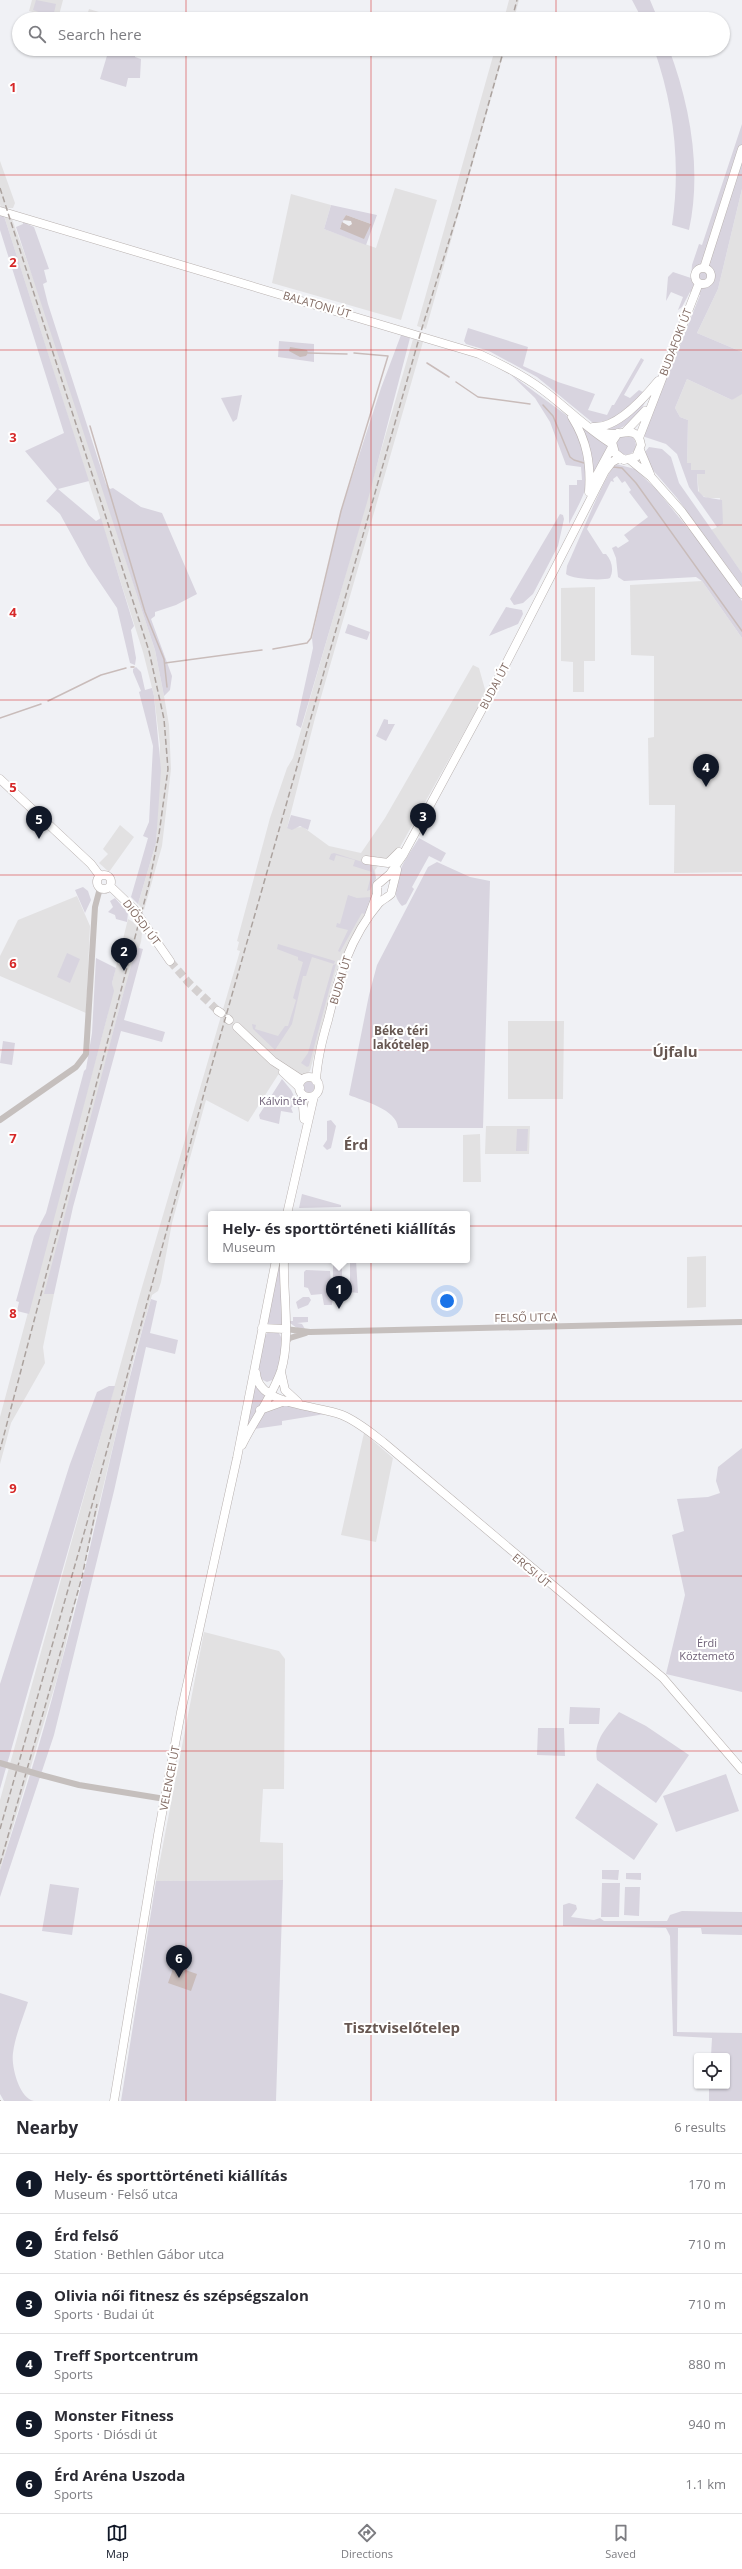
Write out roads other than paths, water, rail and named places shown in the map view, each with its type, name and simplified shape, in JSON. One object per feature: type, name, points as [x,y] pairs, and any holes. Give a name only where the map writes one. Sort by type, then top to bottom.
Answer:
[{"type":"main road","points":[[704,268],[742,149]]},
{"type":"main road","name":"BALATONI ÚT","points":[[0,211],[479,354],[524,377],[612,446]]},
{"type":"main road","points":[[704,268],[710,271],[711,279],[706,284],[699,283],[695,274],[698,269],[704,268]]},
{"type":"main road","name":"BUDAFOKI ÚT","points":[[639,438],[652,400],[699,283]]},
{"type":"main road","points":[[587,426],[599,427],[621,417],[642,400],[663,374]]},
{"type":"main road","name":"BUDAFOKI ÚT","points":[[622,432],[640,417],[652,400]]},
{"type":"main road","points":[[567,410],[579,429],[588,452],[590,473],[588,492]]},
{"type":"main road","points":[[587,426],[607,434],[634,432],[639,438],[640,450],[651,477]]},
{"type":"main road","points":[[622,432],[612,446],[619,458],[630,460],[651,477],[692,524],[742,594]]},
{"type":"main road","name":"BUDAI ÚT","points":[[581,515],[588,492],[612,446]]},
{"type":"main road","points":[[630,460],[636,457],[640,450]]},
{"type":"main road","name":"BUDAI ÚT","points":[[316,1080],[321,1046],[345,961],[381,896],[391,894],[392,886],[403,855],[414,832],[494,687],[581,515],[609,465],[619,458]]},
{"type":"main road","points":[[0,779],[91,864],[100,876]]},
{"type":"main road","points":[[366,860],[388,863],[414,832]]},
{"type":"main road","name":"BUDAI ÚT","points":[[381,896],[377,885],[384,880],[403,855]]},
{"type":"main road","points":[[104,875],[110,877],[110,886],[105,889],[100,888],[97,883],[100,876],[104,875]]},
{"type":"main road","points":[[384,880],[392,886]]},
{"type":"main road","name":"DIÓSDI ÚT","points":[[110,886],[134,909],[170,961]]},
{"type":"main road","points":[[237,1027],[303,1085],[308,1097],[314,1096],[319,1089],[316,1080],[303,1085]]},
{"type":"main road","name":"BUDAI ÚT","points":[[303,1136],[303,1085],[321,1046]]},
{"type":"main road","name":"BUDAI ÚT","points":[[288,1211],[303,1136],[314,1096]]},
{"type":"main road","points":[[237,1458],[275,1263]]},
{"type":"main road","points":[[237,1458],[260,1410],[277,1382],[281,1369],[285,1343],[284,1263]]},
{"type":"main road","points":[[262,1328],[285,1329]]},
{"type":"main road","points":[[256,1364],[256,1377],[259,1386],[269,1395]]},
{"type":"main road","points":[[281,1369],[286,1390],[299,1403]]},
{"type":"main road","points":[[256,1377],[266,1384],[277,1382]]},
{"type":"main road","name":"ERCSI ÚT","points":[[269,1395],[344,1415],[383,1442],[663,1678],[742,1770]]},
{"type":"main road","points":[[260,1410],[272,1404],[287,1401]]},
{"type":"main road","name":"VELENCEI ÚT","points":[[114,2101],[165,1799],[188,1680],[237,1458]]},
{"type":"street","points":[[0,1120],[76,1067],[86,1054],[95,930],[95,907],[100,888]]},
{"type":"street","name":"FELSŐ UTCA","points":[[285,1329],[310,1332],[742,1322]]},
{"type":"street","name":"FELSŐ UTCA","points":[[285,1343],[290,1338],[310,1332]]},
{"type":"street","points":[[0,1763],[79,1785],[165,1799]]},
{"type":"waterway","points":[[308,353],[347,354]]},
{"type":"waterway","points":[[273,649],[307,643],[311,638],[341,511],[388,356],[354,353]]},
{"type":"waterway","points":[[427,363],[449,377]]},
{"type":"waterway","points":[[456,382],[478,397],[530,404]]},
{"type":"waterway","points":[[543,405],[553,416],[570,457],[584,463]]},
{"type":"waterway","points":[[90,426],[145,612],[164,659],[167,687]]},
{"type":"waterway","points":[[613,467],[622,468],[636,483],[742,631]]},
{"type":"waterway","points":[[165,663],[262,650]]},
{"type":"waterway","points":[[48,701],[101,675],[126,668]]},
{"type":"waterway","points":[[0,718],[41,704]]},
{"type":"tunnel","points":[[170,961],[188,982],[218,1011]]},
{"type":"railway","points":[[514,12],[517,0]]},
{"type":"railway","points":[[0,1829],[92,1505],[206,1086],[422,328],[458,212],[502,56]]},
{"type":"railway","points":[[0,188],[149,651],[164,719],[168,769],[159,834],[149,884],[0,1450]]},
{"type":"railway","points":[[0,1864],[82,1577],[97,1504]]},
{"type":"place","name":"Treff Sportcentrum","points":[[706,787]]},
{"type":"place","name":"Olivia női fitnesz és szépségszalon","points":[[423,836]]},
{"type":"place","name":"Monster Fitness","points":[[39,839]]},
{"type":"place","name":"Érd felső","points":[[124,971]]},
{"type":"place","name":"Hely- és sporttörténeti kiállítás","points":[[339,1309]]},
{"type":"place","name":"Érd Aréna Uszoda","points":[[179,1978]]},
{"type":"district","name":"Béke téri lakótelep","points":[[401,1037]]},
{"type":"district","name":"Újfalu","points":[[675,1051]]},
{"type":"district","name":"Érd","points":[[356,1144]]},
{"type":"district","name":"Tisztviselőtelep","points":[[402,2027]]},
{"type":"park label","name":"Kálvin tér","points":[[283,1100]]},
{"type":"park label","name":"Érdi Köztemető","points":[[707,1648]]}]
